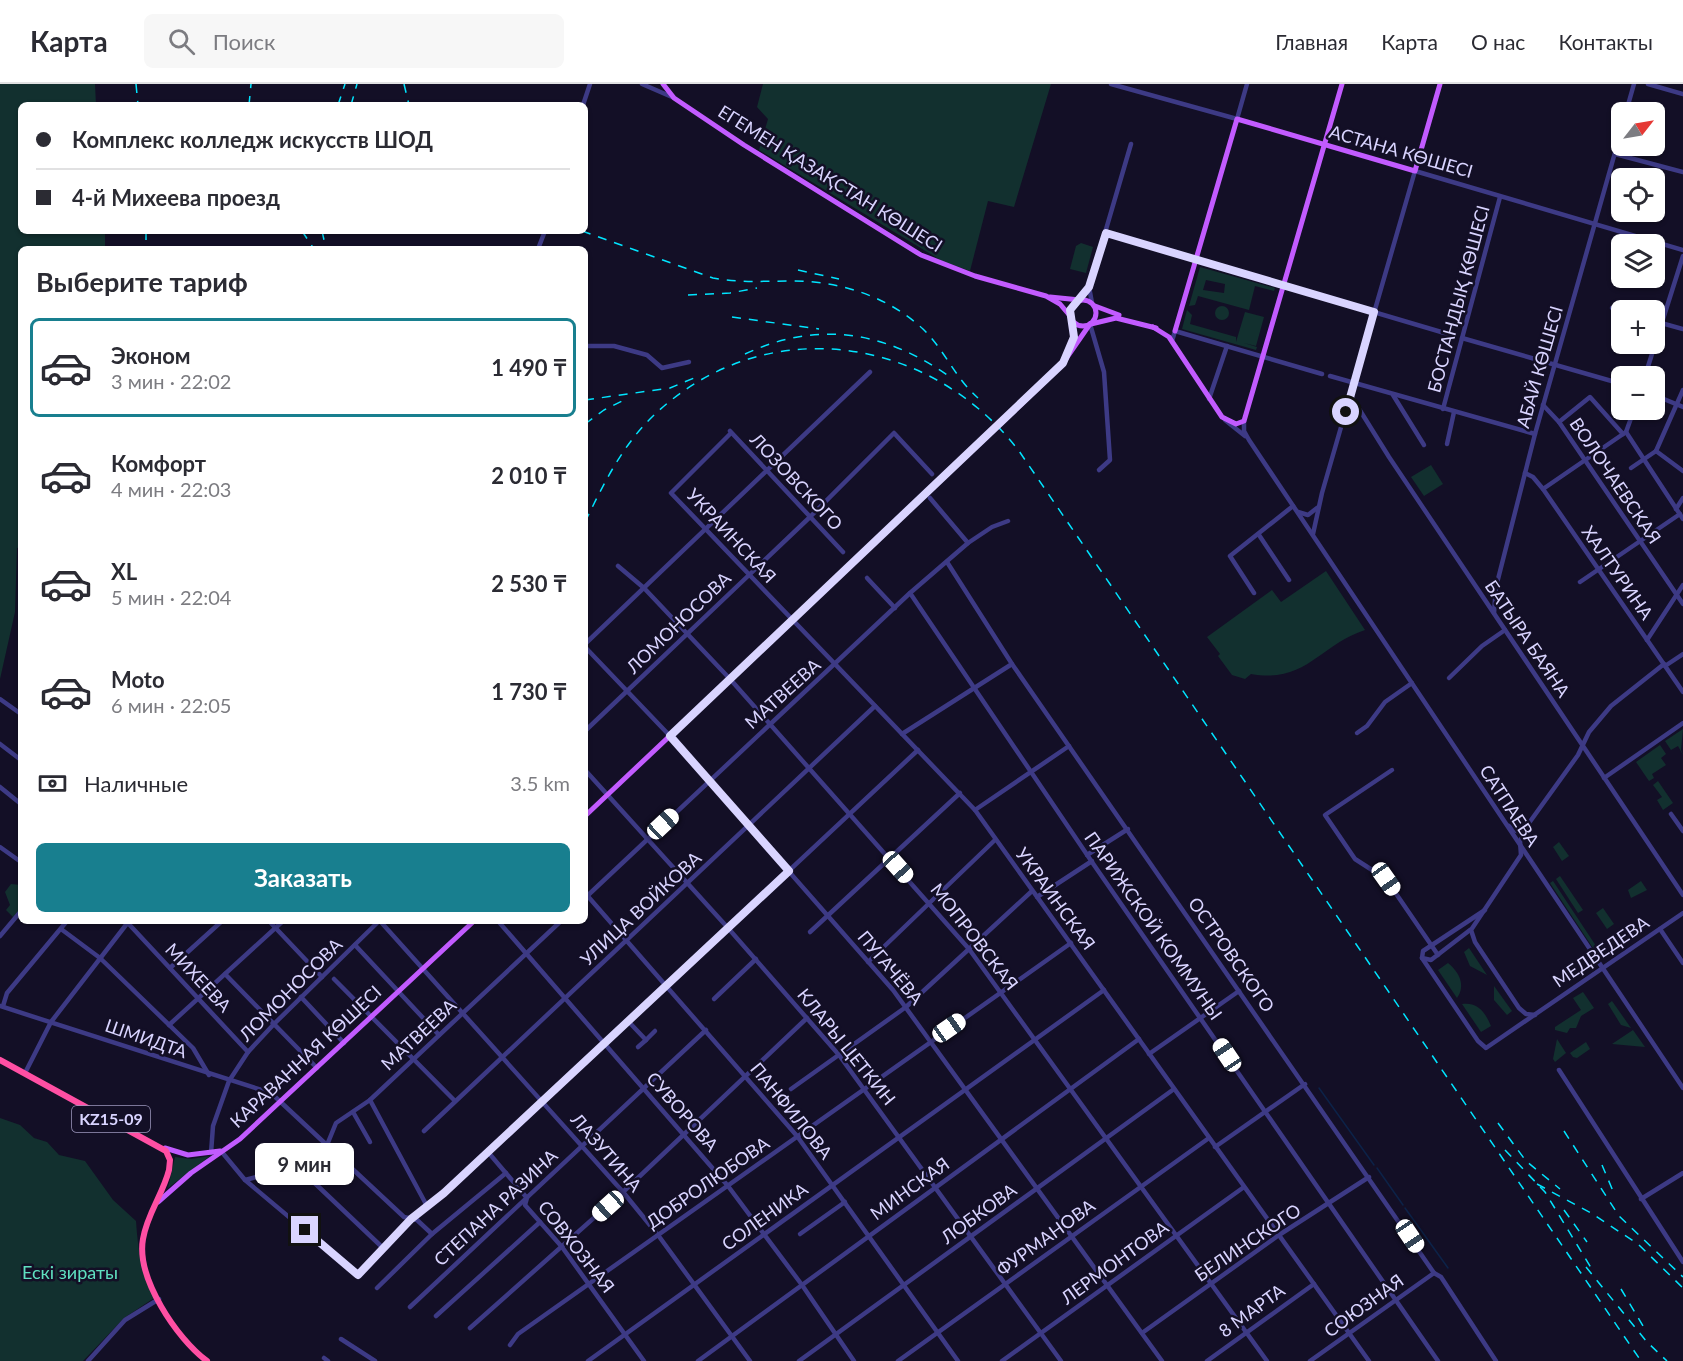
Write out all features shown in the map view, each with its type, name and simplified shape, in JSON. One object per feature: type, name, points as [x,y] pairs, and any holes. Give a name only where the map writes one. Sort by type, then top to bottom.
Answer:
[{"type":"highway","name":"KZ15-09","points":[[0,1060],[162,1147],[169,1156],[170,1166],[145,1230],[142,1252],[147,1274],[182,1339],[207,1361]]},
{"type":"main road","points":[[663,84],[674,99]]},
{"type":"main road","points":[[1153,327],[1163,332],[1172,341],[1225,420],[1236,424],[1244,421],[1342,84]]},
{"type":"main road","points":[[1415,171],[1440,84]]},
{"type":"main road","name":"ЕГЕМЕН ҚАЗАҚСТАН КӨШЕСІ","points":[[674,99],[921,255],[965,273],[1046,296],[1058,303],[1071,318]]},
{"type":"main road","points":[[1175,331],[1237,119]]},
{"type":"main road","name":"АСТАНА КӨШЕСІ","points":[[1237,119],[1415,171]]},
{"type":"main road","points":[[1046,296],[1080,300],[1114,314],[1175,331]]},
{"type":"main road","points":[[1063,363],[1074,337],[1072,307],[1080,300]]},
{"type":"main road","points":[[588,813],[1063,363],[1096,316],[1094,305]]},
{"type":"main road","points":[[1071,318],[1079,326],[1114,318],[1175,331]]},
{"type":"main road","name":"КАРАВАННАЯ КӨШЕСІ","points":[[153,1208],[170,1190],[240,1139],[471,924]]},
{"type":"main road","points":[[162,1147],[182,1155],[221,1151]]},
{"type":"street","points":[[584,102],[590,84]]},
{"type":"street","name":"ЕГЕМЕН ҚАЗАҚСТАН КӨШЕСІ","points":[[645,84],[674,99]]},
{"type":"street","name":"АСТАНА КӨШЕСІ","points":[[1111,84],[1237,119]]},
{"type":"street","points":[[1237,119],[1247,84]]},
{"type":"street","points":[[1629,102],[1634,84]]},
{"type":"street","points":[[1648,84],[1683,94]]},
{"type":"street","points":[[1080,300],[1089,287],[1131,144]]},
{"type":"street","name":"АБАЙ КӨШЕСІ","points":[[1495,615],[1496,587],[1534,434],[1614,156]]},
{"type":"street","points":[[1623,156],[1683,172]]},
{"type":"street","points":[[1314,536],[1319,503],[1415,171]]},
{"type":"street","name":"АСТАНА КӨШЕСІ","points":[[1415,171],[1683,250]]},
{"type":"street","name":"БОСТАНДЫҚ КӨШЕСІ","points":[[1443,409],[1500,197]]},
{"type":"street","points":[[1106,233],[1448,334]]},
{"type":"street","points":[[1665,311],[1683,256]]},
{"type":"street","points":[[1089,287],[1094,305]]},
{"type":"street","points":[[1090,324],[1098,344],[1104,372],[1110,460],[1099,470]]},
{"type":"street","points":[[1665,324],[1683,329]]},
{"type":"street","points":[[1172,341],[1175,331],[1322,374]]},
{"type":"street","points":[[1172,341],[1183,334]]},
{"type":"street","points":[[1462,338],[1611,381]]},
{"type":"street","points":[[588,346],[614,346],[647,355],[662,369],[689,362]]},
{"type":"street","points":[[1209,399],[1227,346]]},
{"type":"street","points":[[588,643],[705,528],[870,372]]},
{"type":"street","points":[[1330,376],[1534,434]]},
{"type":"street","points":[[1631,468],[1656,451],[1683,390]]},
{"type":"street","points":[[1393,394],[1424,445]]},
{"type":"street","name":"БАТЫРА БАЯНА","points":[[1351,396],[1683,895]]},
{"type":"street","points":[[1559,422],[1590,397],[1624,433],[1680,514]]},
{"type":"street","points":[[1665,399],[1683,407]]},
{"type":"street","name":"ВОЛОЧАЕВСКАЯ","points":[[1543,405],[1559,422],[1683,604]]},
{"type":"street","points":[[1346,412],[1351,407],[1358,409]]},
{"type":"street","points":[[1447,444],[1454,412]]},
{"type":"street","points":[[1225,420],[1249,440]]},
{"type":"street","points":[[1543,489],[1624,433],[1630,420]]},
{"type":"street","points":[[1244,421],[1244,431],[1249,440]]},
{"type":"street","name":"ЛОЗОВСКОГО","points":[[671,493],[731,432],[843,552]]},
{"type":"street","name":"ЛОМОНОСОВА","points":[[588,728],[810,517],[894,433],[932,474]]},
{"type":"street","name":"САТПАЕВА","points":[[1249,440],[1601,969],[1683,1088]]},
{"type":"street","points":[[1656,451],[1683,471]]},
{"type":"street","name":"ХАЛТУРИНА","points":[[1525,473],[1533,477],[1543,489],[1683,692]]},
{"type":"street","name":"УКРАИНСКАЯ","points":[[671,493],[975,810],[1369,1361]]},
{"type":"street","points":[[930,498],[968,543]]},
{"type":"street","points":[[1580,582],[1680,514],[1683,498]]},
{"type":"street","points":[[1254,593],[1230,557],[1258,535],[1262,528],[1294,507],[1308,515],[1314,512],[1319,503]]},
{"type":"street","name":"МАТВЕЕВА","points":[[588,894],[910,593],[968,543],[992,527],[1008,521]]},
{"type":"street","points":[[1258,535],[1289,580]]},
{"type":"street","name":"ОСТРОВСКОГО","points":[[947,562],[1012,664],[1434,1273],[1441,1277],[1496,1361]]},
{"type":"street","name":"МОПРОВСКАЯ","points":[[618,566],[644,588],[688,633],[931,902],[1001,991],[1035,1042],[1267,1361]]},
{"type":"street","points":[[867,578],[895,608]]},
{"type":"street","points":[[1647,640],[1683,585]]},
{"type":"street","points":[[1479,591],[1488,596],[1496,587]]},
{"type":"street","name":"ПАРИЖСКОЙ КОММУНЫ","points":[[910,593],[1087,855],[1438,1361]]},
{"type":"street","points":[[1449,678],[1482,646],[1505,630]]},
{"type":"street","name":"ПУГАЧЁВА","points":[[588,649],[710,781],[906,1007],[1162,1361]]},
{"type":"street","points":[[1578,755],[1611,706],[1664,665],[1683,654]]},
{"type":"street","points":[[902,734],[1012,664]]},
{"type":"street","points":[[1357,733],[1367,726],[1385,702],[1412,683]]},
{"type":"street","points":[[0,699],[18,712]]},
{"type":"street","name":"УЛИЦА ВОЙКОВА","points":[[424,1131],[811,769],[875,706]]},
{"type":"street","points":[[1604,778],[1683,723]]},
{"type":"street","points":[[0,744],[18,758]]},
{"type":"street","points":[[975,810],[1069,746]]},
{"type":"street","points":[[221,1151],[245,1180],[356,1276],[411,1219],[488,1152],[918,750]]},
{"type":"street","points":[[1488,909],[1422,952],[1422,958],[1429,961],[1462,938],[1488,909],[1522,850],[1520,843],[1529,823],[1578,755],[1583,750],[1588,754]]},
{"type":"street","points":[[1392,770],[1325,815],[1355,859],[1386,879],[1438,955]]},
{"type":"street","name":"КЛАРЫ ЦЕТКИН","points":[[588,773],[756,959],[839,1055],[1061,1361]]},
{"type":"street","points":[[0,787],[18,802]]},
{"type":"street","points":[[810,932],[960,793]]},
{"type":"street","points":[[1671,814],[1683,831]]},
{"type":"street","points":[[1502,819],[1515,831],[1529,823]]},
{"type":"street","points":[[1087,855],[1128,829]]},
{"type":"street","points":[[1511,834],[1517,838],[1523,833]]},
{"type":"street","points":[[868,962],[995,840]]},
{"type":"street","points":[[0,847],[18,860]]},
{"type":"street","points":[[1037,897],[1092,861]]},
{"type":"street","points":[[791,1089],[906,1007],[1032,891]]},
{"type":"street","name":"ПАНФИЛОВА","points":[[588,898],[667,985],[797,1136],[958,1361]]},
{"type":"street","name":"МЕДВЕДЕВА","points":[[1422,958],[1485,1047],[1683,913]]},
{"type":"street","points":[[0,936],[18,915]]},
{"type":"street","points":[[1,1006],[8,993],[65,924]]},
{"type":"street","points":[[25,1073],[51,1022],[126,924]]},
{"type":"street","name":"МИХЕЕВА","points":[[129,924],[248,1052]]},
{"type":"street","points":[[170,968],[219,924]]},
{"type":"street","points":[[272,924],[322,977]]},
{"type":"street","points":[[169,1025],[280,924]]},
{"type":"street","name":"ЛОМОНОСОВА","points":[[211,1153],[213,1126],[229,1081],[248,1052],[377,924]]},
{"type":"street","name":"ЛАЗУТИНА","points":[[383,924],[623,1192],[658,1235],[750,1361]]},
{"type":"street","name":"СУВОРОВА","points":[[501,924],[728,1186],[802,1285],[854,1361]]},
{"type":"street","name":"МАТВЕЕВА","points":[[302,1171],[327,1145],[336,1123],[370,1100],[558,924]]},
{"type":"street","points":[[1472,928],[1475,942],[1519,1008],[1526,1014],[1535,1014]]},
{"type":"street","points":[[1660,928],[1683,963]]},
{"type":"street","points":[[61,929],[100,958],[195,1049],[209,1075]]},
{"type":"street","points":[[1462,938],[1475,942]]},
{"type":"street","name":"ДОБРОЛЮБОВА","points":[[510,1345],[518,1334],[1071,943]]},
{"type":"street","points":[[355,945],[439,1035]]},
{"type":"street","points":[[714,999],[756,959]]},
{"type":"street","points":[[225,974],[317,1068]]},
{"type":"street","points":[[334,979],[455,1101]]},
{"type":"street","name":"СОЛЕНИКА","points":[[588,1361],[1035,1042],[1104,990]]},
{"type":"street","points":[[1149,1054],[1239,990]]},
{"type":"street","points":[[301,997],[344,1043]]},
{"type":"street","name":"ШМИДТА","points":[[1,1006],[209,1075],[271,1093],[404,1217],[417,1220],[432,1234]]},
{"type":"street","points":[[1516,1028],[1521,1018],[1519,1008]]},
{"type":"street","points":[[470,1328],[623,1192],[807,1018]]},
{"type":"street","points":[[628,1021],[646,1040]]},
{"type":"street","name":"СТЕПАНА РАЗИНА","points":[[410,1307],[706,1030]]},
{"type":"street","points":[[638,1047],[655,1031]]},
{"type":"street","name":"МИНСКАЯ","points":[[698,1361],[1139,1039]]},
{"type":"street","points":[[1559,1070],[1683,1262]]},
{"type":"street","points":[[1215,1147],[1305,1084]]},
{"type":"street","name":"ЛОБКОВА","points":[[799,1361],[1174,1089]]},
{"type":"street","points":[[370,1100],[427,1206]]},
{"type":"street","points":[[353,1112],[370,1142]]},
{"type":"street","name":"ФУРМАНОВА","points":[[898,1361],[1209,1138]]},
{"type":"street","name":"СОВХОЗНАЯ","points":[[488,1152],[527,1198],[525,1204],[562,1248],[644,1361]]},
{"type":"street","points":[[245,1180],[290,1168],[302,1171],[383,1248]]},
{"type":"street","points":[[377,1288],[432,1234],[506,1173]]},
{"type":"street","points":[[1641,1199],[1683,1173]]},
{"type":"street","name":"БЕЛИНСКОГО","points":[[1142,1333],[1279,1235],[1329,1205],[1369,1177]]},
{"type":"street","name":"ЛЕРМОНТОВА","points":[[1002,1361],[1244,1187]]},
{"type":"street","points":[[800,1234],[844,1202]]},
{"type":"street","points":[[436,1316],[540,1222]]},
{"type":"street","name":"СОЮЗНАЯ","points":[[1310,1361],[1434,1273]]},
{"type":"street","name":"8 МАРТА","points":[[1207,1361],[1314,1284]]},
{"type":"street","points":[[88,1361],[133,1313],[159,1299]]},
{"type":"street","points":[[341,1339],[375,1361]]},
{"type":"green space","points":[[0,84],[95,84],[96,102],[18,102],[18,234],[105,234],[105,246],[18,246],[18,548],[15,612],[0,679]]},
{"type":"green space","points":[[763,84],[1051,84],[1014,207],[988,201],[970,271],[942,261],[759,150],[768,119],[757,107]]},
{"type":"green space","points":[[1081,243],[1093,247],[1086,273],[1070,269],[1076,246]]},
{"type":"green space","points":[[1200,267],[1275,288],[1274,291],[1255,286],[1249,310],[1198,296],[1195,305],[1189,306]],"holes":[[[1206,280],[1225,284],[1224,293],[1203,290]]]},
{"type":"green space","points":[[1222,306],[1227,308],[1229,313],[1227,318],[1222,320],[1217,318],[1215,313],[1217,308]]},
{"type":"green space","points":[[1187,310],[1192,315],[1190,324],[1236,337],[1236,342],[1245,312],[1264,317],[1256,346],[1244,343],[1257,347],[1256,350],[1182,329]]},
{"type":"green space","points":[[1431,465],[1443,484],[1424,496],[1411,477]]},
{"type":"green space","points":[[1326,571],[1365,630],[1349,637],[1299,668],[1286,673],[1270,676],[1251,674],[1245,679],[1232,675],[1207,637],[1272,590],[1281,602]]},
{"type":"green space","points":[[1683,729],[1681,750],[1683,755],[1678,746],[1671,750],[1665,741]]},
{"type":"green space","points":[[1660,745],[1666,754],[1661,758],[1666,765],[1652,774],[1654,778],[1649,781],[1636,762]]},
{"type":"green space","points":[[1658,781],[1673,803],[1663,810],[1657,800],[1662,797],[1653,785]]},
{"type":"green space","points":[[1559,842],[1569,856],[1562,861],[1553,847]]},
{"type":"green space","points":[[1560,876],[1583,910],[1578,913],[1556,879]]},
{"type":"green space","points":[[1553,881],[1602,955],[1599,957],[1550,883]]},
{"type":"green space","points":[[1641,881],[1647,890],[1631,898],[1628,890]]},
{"type":"green space","points":[[11,884],[18,885],[18,911],[13,917],[6,910],[10,905],[5,892]]},
{"type":"green space","points":[[1603,908],[1614,924],[1607,929],[1596,913]]},
{"type":"green space","points":[[1469,948],[1487,975],[1470,966],[1464,952]]},
{"type":"green space","points":[[1448,963],[1460,979],[1461,988],[1457,998],[1438,970]]},
{"type":"green space","points":[[1494,986],[1512,1011],[1507,1015],[1494,1000]]},
{"type":"green space","points":[[1583,992],[1594,1008],[1581,1016],[1576,1028],[1570,1028],[1567,1033],[1555,1030],[1555,1027],[1581,1010],[1573,998]]},
{"type":"green space","points":[[1612,1001],[1631,1028],[1621,1025],[1608,1004]]},
{"type":"green space","points":[[1462,1004],[1477,1006],[1491,1026],[1481,1032]]},
{"type":"green space","points":[[1633,1030],[1645,1047],[1612,1044]]},
{"type":"green space","points":[[1557,1039],[1566,1053],[1555,1062],[1553,1059]]},
{"type":"green space","points":[[1586,1042],[1590,1049],[1577,1058],[1573,1057],[1570,1053]]},
{"type":"green space","name":"Ескі зираты","points":[[0,1118],[20,1125],[34,1138],[47,1142],[59,1155],[85,1161],[113,1200],[136,1221],[141,1261],[154,1298],[124,1318],[83,1361],[0,1361]]},
{"type":"green space","points":[[210,1156],[168,1188],[175,1157],[191,1159]]},
{"type":"waterway","points":[[1319,1088],[1374,1165]]},
{"type":"waterway","points":[[1377,1168],[1403,1205]]},
{"type":"waterway","points":[[1405,1208],[1448,1268]]},
{"type":"railway","points":[[136,84],[138,102]]},
{"type":"railway","points":[[249,102],[251,84]]},
{"type":"railway","points":[[339,102],[345,84]]},
{"type":"railway","points":[[352,102],[357,84]]},
{"type":"railway","points":[[404,84],[408,102]]},
{"type":"railway","points":[[588,233],[713,278],[828,284],[845,287],[878,299],[909,317],[923,329],[978,398]]},
{"type":"railway","points":[[146,234],[146,246]]},
{"type":"railway","points":[[304,234],[312,246]]},
{"type":"railway","points":[[323,234],[325,246]]},
{"type":"railway","points":[[798,270],[839,279]]},
{"type":"railway","points":[[688,295],[730,293],[757,288]]},
{"type":"railway","points":[[732,317],[819,329]]},
{"type":"railway","points":[[745,354],[772,343],[799,337],[825,334],[850,336],[901,349],[926,361],[950,377]]},
{"type":"railway","points":[[588,516],[621,455],[650,419],[694,384],[741,361],[791,350],[842,350],[891,360],[938,381],[982,411],[1019,451],[1641,1361]]},
{"type":"railway","points":[[588,400],[670,388],[694,378]]},
{"type":"railway","points":[[588,422],[604,410],[626,399]]},
{"type":"railway","points":[[1498,1123],[1526,1161],[1560,1189]]},
{"type":"railway","points":[[1564,1131],[1619,1216],[1683,1277]]},
{"type":"railway","points":[[1505,1150],[1545,1192],[1593,1271]]},
{"type":"railway","points":[[1602,1165],[1613,1191]]},
{"type":"railway","points":[[1537,1184],[1591,1213],[1638,1244],[1683,1288]]},
{"type":"railway","points":[[1564,1210],[1587,1242]]},
{"type":"railway","points":[[1586,1267],[1647,1342],[1667,1361]]},
{"type":"railway","points":[[1621,1289],[1643,1326]]},
{"type":"route","points":[[305,1230],[354,1275],[358,1275],[411,1219],[444,1193],[789,871],[670,736],[1063,363],[1074,337],[1070,310],[1074,303],[1081,300],[1089,287],[1106,233],[1374,312],[1346,412]]}]
